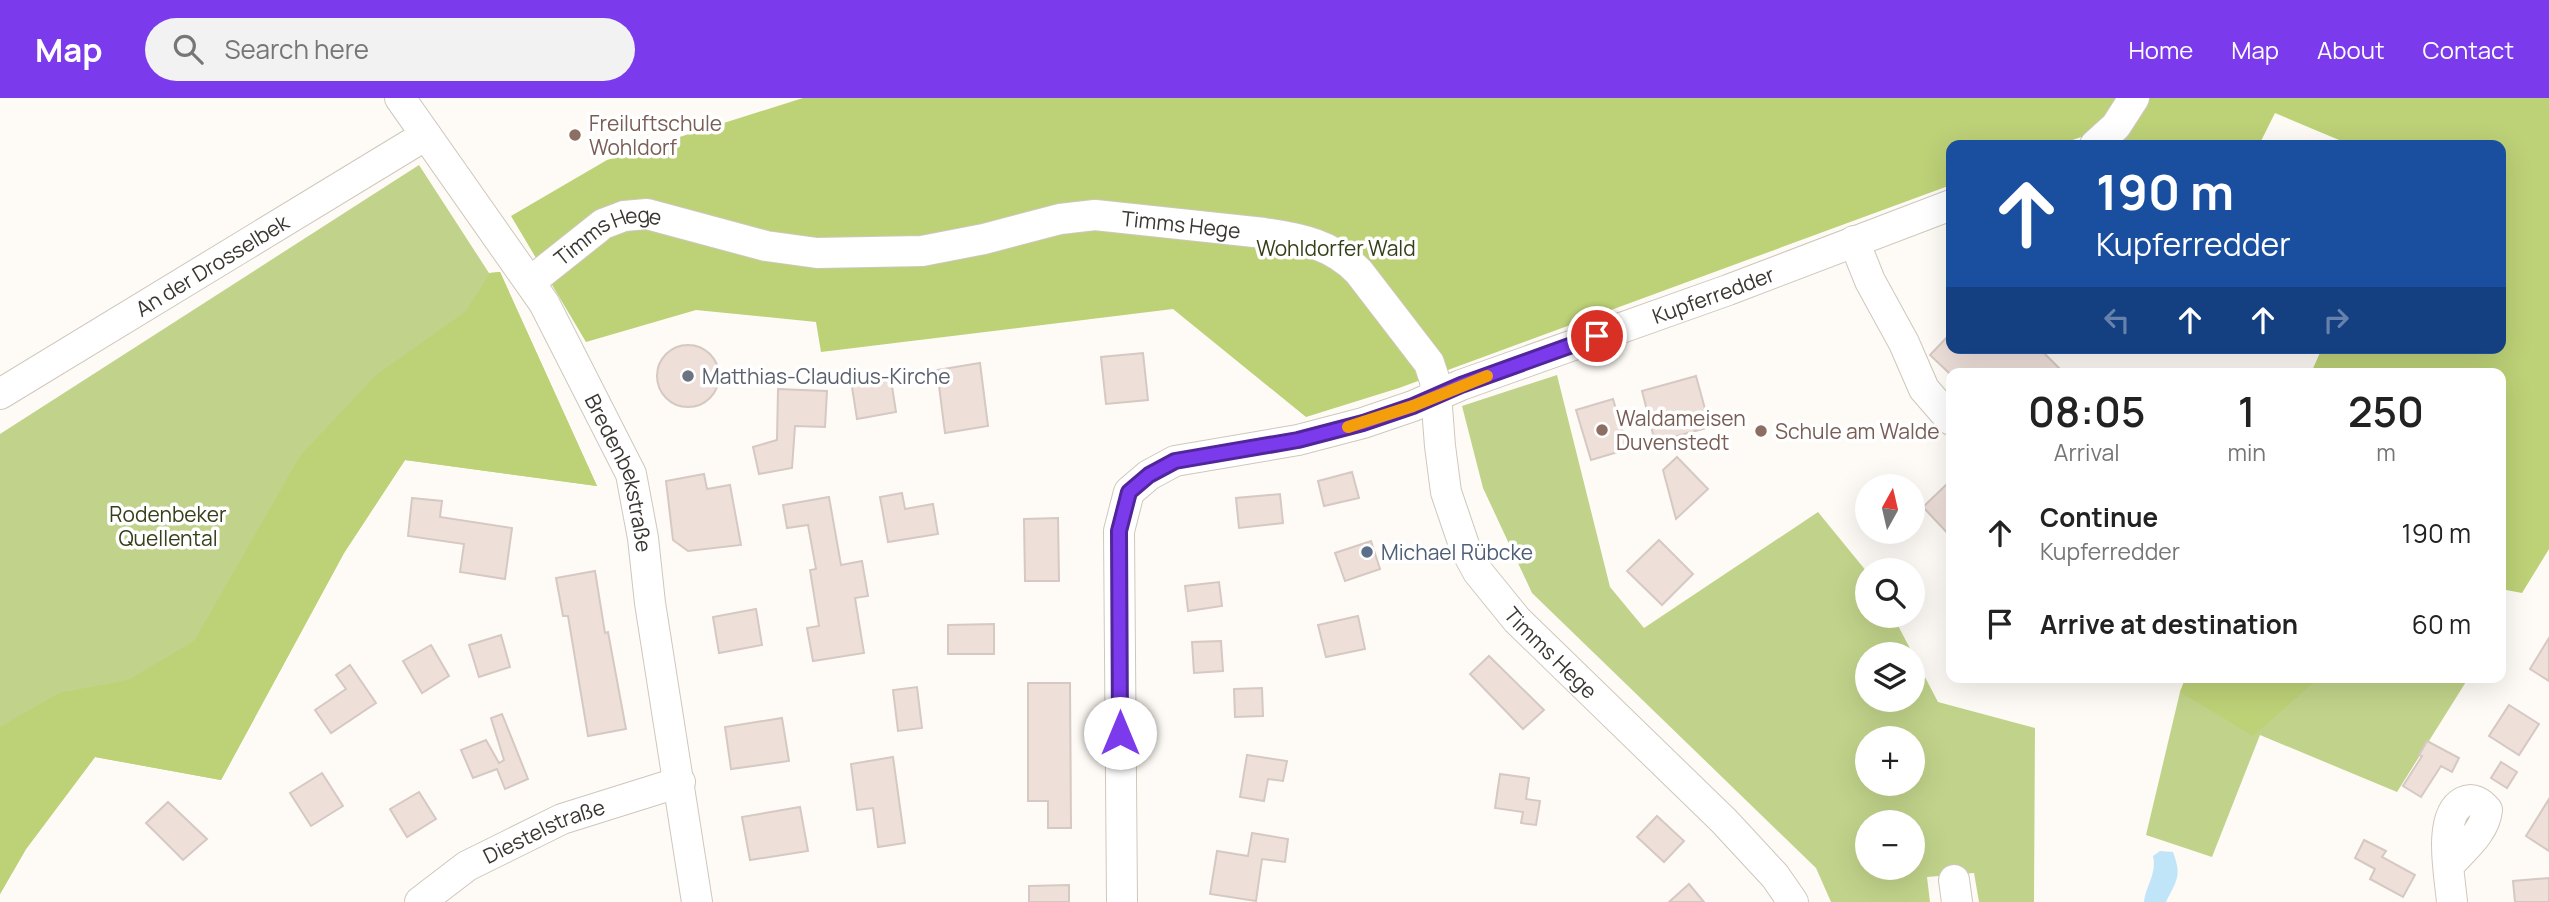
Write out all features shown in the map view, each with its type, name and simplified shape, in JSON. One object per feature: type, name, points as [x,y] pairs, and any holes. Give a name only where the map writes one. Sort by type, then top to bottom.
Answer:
[{"type":"street","name":"Bredenbekstraße","points":[[400,98],[544,303],[631,474],[643,538],[650,603],[697,902]]},
{"type":"street","points":[[2101,140],[2116,126],[2134,98]]},
{"type":"street","name":"An der Drosselbek","points":[[0,394],[426,135]]},
{"type":"street","name":"Kupferredder","points":[[1122,902],[1119,531],[1129,492],[1149,475],[1175,461],[1298,440],[1363,423],[1437,397],[1461,385],[1728,290],[1946,207]]},
{"type":"street","name":"Timms Hege","points":[[530,282],[603,224],[636,214],[662,217],[766,246],[817,253],[922,251],[1060,219],[1095,215],[1265,233],[1312,242],[1346,258],[1420,349],[1435,380],[1446,492],[1461,538],[1478,572],[1517,620],[1724,821],[1775,876],[1793,902]]},
{"type":"street","points":[[1853,241],[1924,389],[1946,414]]},
{"type":"street","name":"Diestelstraße","points":[[420,902],[467,866],[562,819],[680,782]]},
{"type":"street","points":[[2449,865],[2452,902]]},
{"type":"green space","name":"Wohldorfer Wald","points":[[803,98],[2549,98],[2549,549],[2522,593],[2506,590],[2506,368],[2313,368],[2319,354],[2506,354],[2506,140],[2339,140],[2275,113],[2262,140],[2083,140],[2081,137],[2073,140],[1946,140],[1946,187],[1399,388],[1306,417],[1173,309],[821,352],[816,322],[696,310],[586,342],[511,216],[607,160]]},
{"type":"green space","name":"Rodenbeker Quellental","points":[[419,165],[489,273],[500,272],[597,486],[405,460],[344,553],[221,780],[95,757],[26,849],[0,894],[0,434]]},
{"type":"green space","points":[[500,272],[597,486],[405,460],[344,553],[221,780],[95,757],[26,849],[0,894],[0,727],[59,693],[128,680],[194,641],[300,456],[376,375],[465,312],[490,273]]},
{"type":"green space","points":[[1557,375],[1610,587],[1644,628],[1818,512],[1856,558],[1855,628],[1899,628],[1907,642],[1855,642],[1855,712],[1925,712],[1925,677],[1938,702],[2035,728],[2034,902],[1979,902],[1974,873],[1927,877],[1930,902],[1831,902],[1816,868],[1532,593],[1483,488],[1462,406]]},
{"type":"green space","points":[[2184,683],[2465,683],[2397,792],[2260,735],[2212,857],[2146,835]]},
{"type":"green space","points":[[2184,683],[2313,683],[2253,736],[2180,692]]},
{"type":"water","points":[[2160,851],[2173,852],[2178,873],[2175,883],[2166,902],[2144,902],[2154,868],[2153,856]]},
{"type":"building","points":[[1946,338],[1946,354],[2045,354],[2059,368],[1946,368],[1946,370],[1930,355]]},
{"type":"building","name":"Matthias-Claudius-Kirche","points":[[688,345],[700,347],[710,354],[717,364],[717,388],[710,398],[700,405],[688,407],[676,405],[666,398],[659,388],[657,376],[659,364],[666,354],[676,347]]},
{"type":"building","points":[[1143,353],[1148,400],[1106,404],[1101,357]]},
{"type":"building","points":[[980,363],[988,426],[945,433],[937,370]]},
{"type":"building","points":[[1696,376],[1710,427],[1655,442],[1642,391]]},
{"type":"building","points":[[891,380],[896,412],[857,419],[852,387]]},
{"type":"building","points":[[778,389],[827,391],[825,427],[795,426],[792,468],[759,474],[753,447],[777,440]]},
{"type":"building","name":"Waldameisen Duvenstedt","points":[[1613,399],[1628,449],[1591,460],[1576,410]]},
{"type":"building","points":[[1677,457],[1708,489],[1676,519],[1663,470]]},
{"type":"building","points":[[1352,472],[1359,498],[1324,506],[1318,481]]},
{"type":"building","points":[[704,474],[707,489],[730,485],[741,545],[688,551],[673,540],[666,481]]},
{"type":"building","points":[[1946,485],[1946,532],[1925,509],[1925,505]]},
{"type":"building","points":[[902,493],[905,509],[933,504],[938,534],[888,542],[880,497]]},
{"type":"building","points":[[1280,494],[1283,523],[1239,528],[1236,498]]},
{"type":"building","points":[[829,497],[841,565],[862,561],[868,596],[855,598],[864,653],[813,661],[807,628],[819,626],[810,570],[816,569],[808,525],[787,528],[783,505]]},
{"type":"building","points":[[412,498],[442,501],[440,517],[512,528],[505,579],[460,572],[464,544],[408,536]]},
{"type":"building","points":[[1058,518],[1059,581],[1025,581],[1024,519]]},
{"type":"building","points":[[1659,540],[1693,574],[1662,605],[1627,571]]},
{"type":"building","points":[[1371,541],[1380,569],[1345,581],[1335,553]]},
{"type":"building","points":[[595,571],[605,633],[608,632],[626,729],[588,736],[568,616],[563,616],[556,578]]},
{"type":"building","points":[[1219,582],[1222,606],[1188,611],[1185,586]]},
{"type":"building","points":[[756,609],[762,645],[719,653],[713,617]]},
{"type":"building","points":[[1358,616],[1365,649],[1326,657],[1318,625]]},
{"type":"building","points":[[994,624],[994,654],[948,654],[948,625]]},
{"type":"building","points":[[501,635],[510,667],[479,677],[469,645]]},
{"type":"building","points":[[2549,638],[2549,681],[2530,669]]},
{"type":"building","points":[[1221,641],[1223,671],[1194,673],[1192,642]]},
{"type":"building","points":[[431,645],[449,676],[422,693],[403,661]]},
{"type":"building","points":[[1489,656],[1544,710],[1523,729],[1470,674]]},
{"type":"building","points":[[350,665],[376,703],[331,733],[315,710],[346,689],[336,675]]},
{"type":"building","points":[[1028,683],[1070,683],[1071,828],[1048,828],[1048,801],[1028,801]]},
{"type":"building","points":[[917,687],[922,728],[898,731],[893,690]]},
{"type":"building","points":[[1262,688],[1263,716],[1235,717],[1234,689]]},
{"type":"building","points":[[2509,705],[2539,724],[2519,755],[2489,736]]},
{"type":"building","points":[[502,714],[528,779],[505,789],[497,769],[473,778],[461,750],[486,740],[499,763],[504,760],[491,718]]},
{"type":"building","points":[[782,718],[789,761],[731,769],[725,727]]},
{"type":"building","points":[[2427,741],[2459,758],[2452,772],[2441,766],[2421,797],[2403,786],[2422,756],[2419,755]]},
{"type":"building","points":[[1247,755],[1287,761],[1283,781],[1268,779],[1264,801],[1240,797]]},
{"type":"building","points":[[893,757],[905,843],[878,847],[873,808],[857,810],[851,764]]},
{"type":"building","points":[[2501,762],[2517,772],[2507,788],[2491,778]]},
{"type":"building","points":[[322,773],[343,806],[311,826],[290,793]]},
{"type":"building","points":[[1500,774],[1529,778],[1526,799],[1540,801],[1536,825],[1521,823],[1523,812],[1495,808]]},
{"type":"building","points":[[419,792],[436,819],[407,837],[390,809]]},
{"type":"building","points":[[2549,799],[2549,851],[2526,836]]},
{"type":"building","points":[[168,802],[207,839],[183,860],[146,823]]},
{"type":"building","points":[[800,807],[808,851],[750,860],[742,817]]},
{"type":"building","points":[[1657,816],[1684,841],[1664,862],[1637,837]]},
{"type":"building","points":[[1252,833],[1288,839],[1285,862],[1262,859],[1256,901],[1210,894],[1217,851],[1248,856]]},
{"type":"building","points":[[2364,840],[2386,851],[2382,857],[2415,875],[2403,897],[2370,879],[2375,869],[2355,858]]},
{"type":"building","points":[[2549,878],[2549,902],[2515,902],[2513,881]]},
{"type":"building","points":[[1689,884],[1704,902],[1669,902]]},
{"type":"building","points":[[1069,885],[1069,902],[1029,902],[1029,886]]},
{"type":"slow traffic","points":[[1348,427],[1413,406],[1487,376]]},
{"type":"place","name":"Freiluftschule Wohldorf","points":[[575,135]]},
{"type":"place","name":"Matthias-Claudius-Kirche","points":[[688,376]]},
{"type":"place","name":"Waldameisen Duvenstedt","points":[[1602,430]]},
{"type":"place","name":"Schule am Walde","points":[[1761,431]]},
{"type":"place","name":"Michael Rübcke","points":[[1367,552]]},
{"type":"route","points":[[1120,733],[1119,531],[1129,492],[1149,475],[1175,461],[1298,440],[1363,423],[1597,336]]}]
